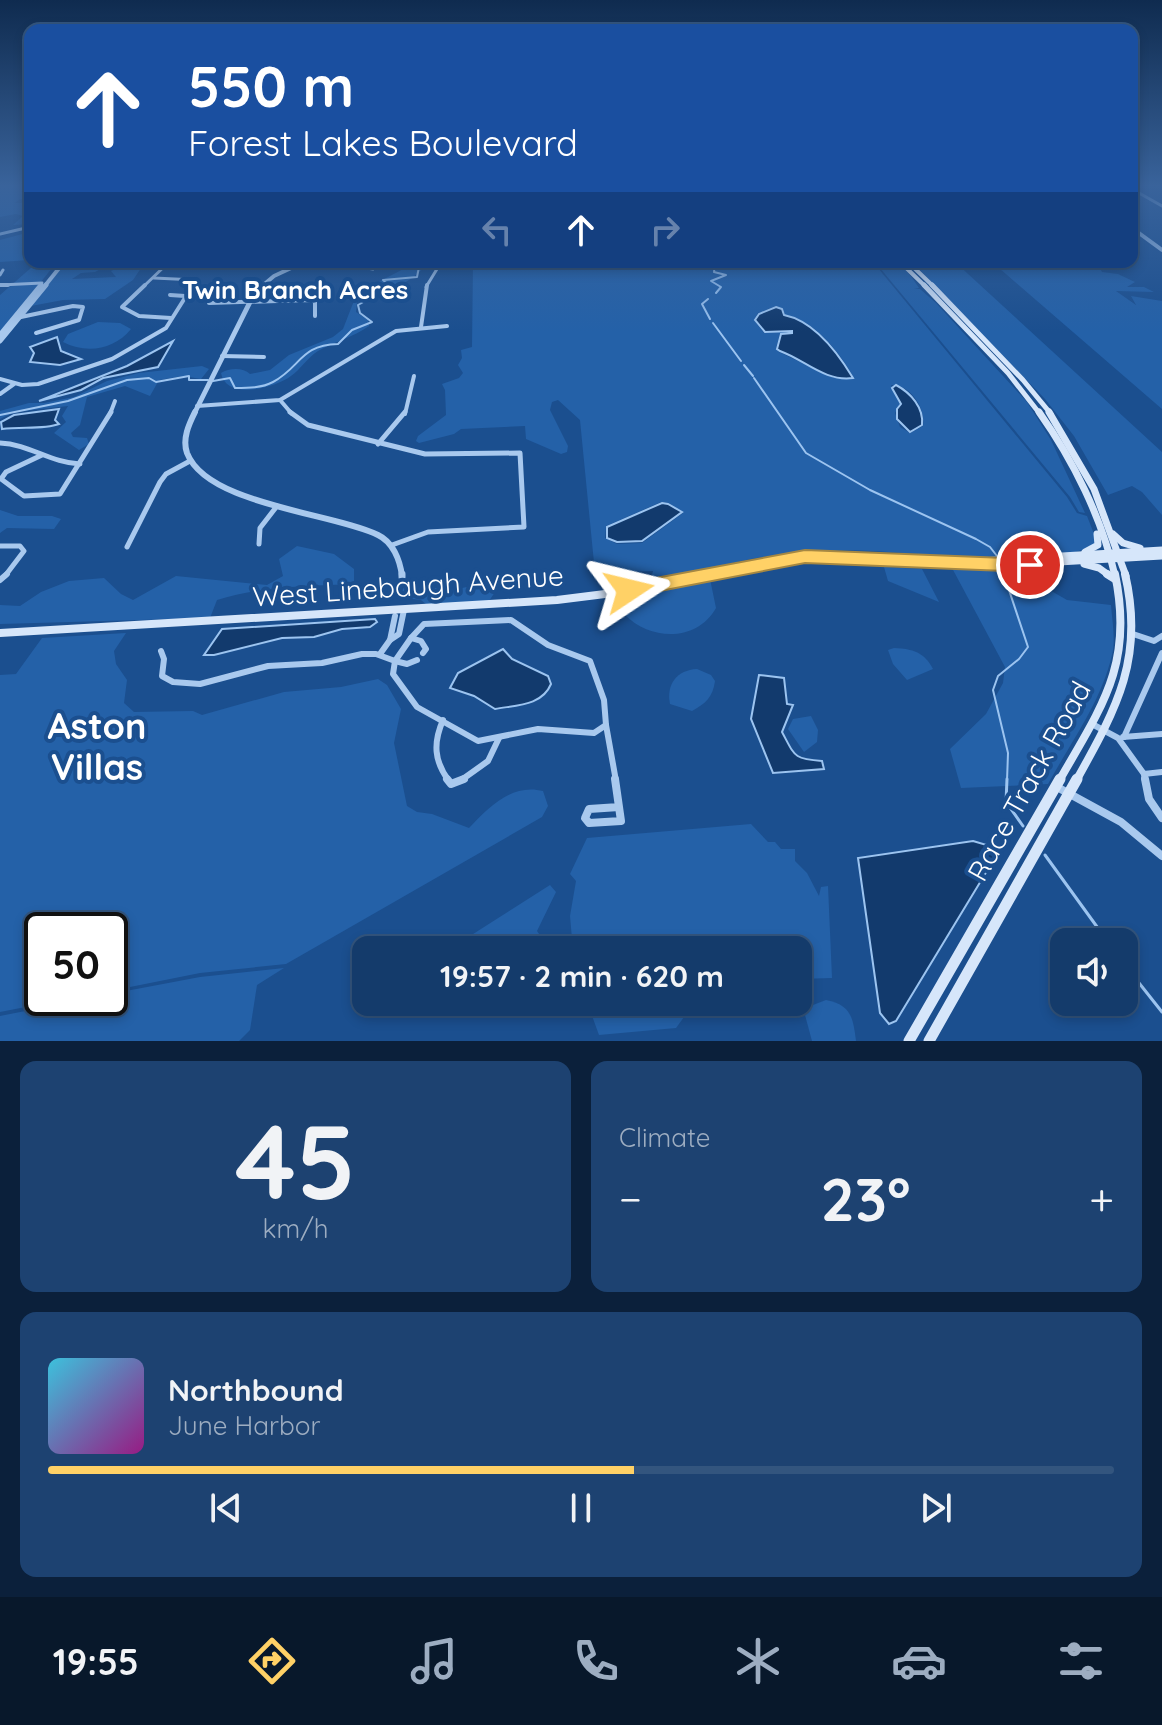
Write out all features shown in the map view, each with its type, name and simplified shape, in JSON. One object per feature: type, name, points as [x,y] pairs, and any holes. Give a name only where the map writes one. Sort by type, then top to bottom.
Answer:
[{"type":"main road","points":[[909,268],[922,287],[915,289]]},
{"type":"main road","name":"Race Track Road","points":[[909,268],[1029,398],[1061,447],[1114,557],[1131,602],[1133,634],[1127,680],[1105,730],[929,1041]]},
{"type":"main road","name":"Race Track Road","points":[[909,1041],[1105,701],[1118,662],[1122,624],[1109,527],[1050,413],[958,313],[910,268]]},
{"type":"main road","points":[[928,290],[958,313]]},
{"type":"main road","points":[[1061,447],[1067,452],[1083,482],[1091,488]]},
{"type":"main road","points":[[1041,564],[1092,550],[1099,543],[1081,487]]},
{"type":"main road","points":[[1109,527],[1118,540],[1128,546],[1162,548]]},
{"type":"main road","points":[[1041,564],[1114,557],[1162,548]]},
{"type":"main road","points":[[629,590],[816,553],[961,561],[1029,558],[1041,564],[1089,564],[1116,580]]},
{"type":"main road","points":[[1070,555],[1162,556]]},
{"type":"main road","points":[[747,568],[825,556],[986,565],[1029,558]]},
{"type":"main road","name":"West Linebaugh Avenue","points":[[1,631],[557,600],[747,568]]},
{"type":"main road","points":[[385,611],[395,616]]},
{"type":"street","points":[[1140,234],[1162,250]]},
{"type":"street","points":[[0,338],[57,268]]},
{"type":"street","points":[[164,268],[122,307],[128,312],[152,318],[172,318]]},
{"type":"street","points":[[292,268],[265,282],[250,302],[197,406],[183,439],[184,451],[190,461],[222,488],[363,528],[392,545],[400,560],[402,577]]},
{"type":"street","points":[[367,268],[373,269]]},
{"type":"street","points":[[421,327],[427,282],[437,269]]},
{"type":"street","points":[[0,275],[3,270]]},
{"type":"street","points":[[0,379],[15,384],[47,383],[112,359],[160,333],[196,280],[154,278]]},
{"type":"street","points":[[0,285],[45,283]]},
{"type":"street","points":[[170,295],[186,296]]},
{"type":"street","points":[[209,303],[311,300],[315,302],[315,316]]},
{"type":"street","points":[[18,317],[73,306],[83,307],[79,320],[36,333]]},
{"type":"street","points":[[197,406],[280,400],[390,333],[447,326]]},
{"type":"street","points":[[222,356],[264,357]]},
{"type":"street","points":[[377,445],[404,417],[414,376]]},
{"type":"street","points":[[0,394],[15,384]]},
{"type":"street","points":[[280,400],[295,418],[308,425],[377,445],[425,454],[520,453],[524,527],[428,532],[392,545]]},
{"type":"street","points":[[42,455],[6,472],[1,479],[24,496],[53,496],[64,490],[107,422],[115,401]]},
{"type":"street","points":[[0,443],[30,445],[58,464],[80,464]]},
{"type":"street","points":[[127,547],[160,482],[166,474],[190,461]]},
{"type":"street","points":[[259,544],[257,535],[262,523],[278,505]]},
{"type":"street","points":[[0,546],[20,546],[24,551],[16,565],[0,580]]},
{"type":"street","points":[[380,654],[399,634],[404,610]]},
{"type":"street","points":[[390,640],[395,616]]},
{"type":"street","points":[[606,725],[594,733],[538,729],[474,740],[417,707],[393,674],[395,661],[418,628],[432,621],[511,620],[548,645],[590,661],[607,712],[606,725],[609,731],[621,821],[589,823],[585,818],[589,809],[619,807]]},
{"type":"street","points":[[1121,738],[1162,653],[1154,641],[1133,634]]},
{"type":"street","points":[[1154,641],[1162,636]]},
{"type":"street","points":[[411,638],[421,641],[426,649],[423,653]]},
{"type":"street","points":[[161,651],[164,659],[162,676],[177,683],[218,682],[269,666],[331,662],[354,653],[380,654],[407,664],[417,660]]},
{"type":"street","points":[[443,720],[435,737],[434,749],[437,762],[451,784],[463,781],[482,767],[498,747],[499,738]]},
{"type":"street","points":[[1092,724],[1121,738],[1144,774],[1149,799],[1162,818]]},
{"type":"street","points":[[1121,738],[1162,734]]},
{"type":"street","points":[[1144,774],[1162,772]]},
{"type":"street","points":[[1056,787],[1121,822],[1162,856]]},
{"type":"shaded area","points":[[24,234],[24,260],[0,262],[0,240]]},
{"type":"shaded area","points":[[31,268],[52,268],[0,332],[0,295]]},
{"type":"shaded area","points":[[60,268],[103,268],[81,273],[72,279],[116,277],[111,271],[141,268],[133,280],[105,299],[63,300],[31,306]]},
{"type":"shaded area","points":[[405,268],[424,268],[386,292],[357,302],[356,312],[368,320],[369,326],[318,351],[291,376],[274,385],[252,390],[232,387],[225,382],[221,373],[224,371],[240,369],[250,374],[270,370],[289,355],[333,337],[343,329],[357,293]]},
{"type":"shaded area","points":[[473,268],[878,268],[1077,513],[1087,516],[1095,544],[1062,554],[1029,552],[1029,556],[1002,557],[813,551],[772,555],[650,582],[653,571],[595,573],[580,420],[558,400],[552,402],[550,410],[568,446],[567,452],[561,454],[526,439],[525,426],[461,429],[454,434],[419,443],[416,441],[418,436],[446,415],[442,384],[459,378],[463,373],[458,365],[462,358],[461,350],[472,347]],"holes":[[[776,306],[783,309],[785,315],[806,323],[826,339],[854,378],[834,378],[779,352],[776,348],[780,334],[791,331],[764,333],[754,320],[758,313]],[[891,385],[904,388],[915,398],[922,412],[923,426],[910,433],[900,427],[895,413],[900,404]],[[661,502],[669,503],[683,513],[642,543],[617,544],[605,538],[606,526]]]},
{"type":"shaded area","points":[[880,268],[902,268],[906,271],[919,288],[914,289],[920,289],[936,303],[1027,402],[1051,440],[1085,513],[1079,512],[1070,497]]},
{"type":"shaded area","points":[[918,268],[962,268],[1162,452],[1162,515],[1142,492],[1132,486],[1108,495],[1074,436],[1045,399]]},
{"type":"shaded area","points":[[999,268],[1100,268],[1102,272],[1118,274],[1135,282],[1127,287],[1144,287],[1154,292],[1116,291],[1136,305],[1131,296],[1162,301],[1162,409]]},
{"type":"shaded area","points":[[776,307],[782,309],[784,315],[815,331],[840,358],[853,378],[824,374],[777,349],[781,334],[792,331],[765,332],[755,320],[759,314]]},
{"type":"shaded area","points":[[98,322],[120,323],[131,329],[116,342],[99,348],[81,348],[63,342],[68,334]]},
{"type":"shaded area","points":[[57,337],[61,351],[81,359],[60,365],[30,362],[34,353],[30,347]]},
{"type":"shaded area","points":[[173,341],[158,367],[103,378],[81,390],[39,401],[127,366]]},
{"type":"shaded area","points":[[202,366],[209,369],[201,379],[183,376],[159,380],[150,396],[125,386],[87,397],[80,425],[71,433],[73,437],[87,438],[89,444],[79,450],[54,433],[66,422],[62,416],[68,406],[14,412],[0,419],[0,411],[29,403],[74,397],[107,381],[139,373]]},
{"type":"shaded area","points":[[896,385],[907,392],[921,413],[922,425],[910,432],[897,419],[897,409],[901,404],[892,388]]},
{"type":"shaded area","points":[[59,409],[55,420],[59,424],[2,429],[1,422],[14,415]]},
{"type":"shaded area","points":[[662,503],[682,512],[642,541],[617,542],[607,538],[607,527]]},
{"type":"shaded area","points":[[0,510],[18,516],[61,519],[54,529],[7,528],[0,533]]},
{"type":"shaded area","points":[[297,546],[334,554],[354,569],[354,584],[234,595],[217,600],[210,618],[0,624],[0,605],[20,606],[41,592],[69,581],[104,578],[121,594],[133,600],[176,576],[267,585],[283,576],[279,559]]},
{"type":"shaded area","points":[[884,567],[922,569],[939,602],[888,581]]},
{"type":"shaded area","points":[[952,568],[1013,569],[1067,600],[1111,605],[1114,643],[1107,672],[1093,705],[1048,784],[961,788],[950,749],[986,714],[1003,683],[1005,667]]},
{"type":"shaded area","points":[[710,579],[716,608],[708,619],[686,632],[673,634],[648,630],[625,615],[629,606],[648,593]]},
{"type":"shaded area","points":[[472,586],[497,589],[489,601],[427,605],[401,594],[404,587],[457,589]]},
{"type":"shaded area","points":[[375,619],[377,622],[370,627],[342,629],[314,637],[282,638],[204,655],[222,629]]},
{"type":"shaded area","points":[[126,633],[114,651],[116,664],[127,680],[124,703],[134,712],[193,711],[202,715],[284,692],[341,687],[378,679],[387,685],[401,709],[394,743],[407,806],[469,828],[493,805],[521,790],[543,791],[548,806],[542,817],[286,964],[200,973],[128,987],[128,912],[24,912],[24,1007],[0,1012],[0,675],[16,674],[42,638]]},
{"type":"shaded area","points":[[894,648],[917,652],[933,669],[907,680],[893,664],[888,650]]},
{"type":"shaded area","points":[[503,649],[512,659],[548,676],[551,684],[541,697],[528,703],[495,709],[474,696],[450,688],[458,673]]},
{"type":"shaded area","points":[[697,669],[711,675],[715,681],[708,699],[692,711],[670,704],[674,679],[684,672]]},
{"type":"shaded area","points":[[759,675],[784,678],[787,704],[793,705],[782,732],[796,755],[822,761],[824,769],[773,773],[751,719]]},
{"type":"shaded area","points":[[811,716],[818,730],[817,742],[804,752],[788,729],[793,719]]},
{"type":"shaded area","points":[[751,824],[768,842],[775,842],[781,849],[795,849],[795,861],[807,873],[819,896],[821,887],[828,886],[832,978],[812,979],[812,936],[572,936],[570,916],[576,881],[570,874],[587,838]]},
{"type":"shaded area","points":[[973,841],[990,846],[996,856],[896,1021],[889,1024],[880,1013],[858,858]]},
{"type":"shaded area","points":[[550,885],[556,892],[537,931],[540,936],[470,936]]},
{"type":"shaded area","points":[[284,968],[257,985],[250,1030],[239,1041],[0,1041],[0,1016],[24,1011],[24,1016],[128,1016],[128,991],[200,977]]},
{"type":"shaded area","points":[[826,1000],[846,1009],[854,1025],[856,1041],[812,1041],[805,1016],[812,1016],[813,1005]]},
{"type":"shaded area","points":[[592,1016],[685,1016],[676,1028],[599,1035]]},
{"type":"waterway","points":[[213,381],[230,378],[235,388],[260,387],[273,382],[316,348],[338,344],[352,330],[372,322],[360,313],[358,305],[367,300],[358,293],[388,294],[391,287],[383,280],[417,277],[419,268]]},
{"type":"waterway","points":[[714,268],[714,272],[726,275],[711,281],[721,287],[716,293]]},
{"type":"waterway","points":[[708,299],[702,304],[710,319]]},
{"type":"waterway","points":[[713,323],[741,361]]},
{"type":"waterway","points":[[744,365],[753,376]]},
{"type":"waterway","points":[[0,415],[68,401],[127,380],[149,378],[156,382],[189,376],[189,380],[208,380]]},
{"type":"waterway","points":[[754,378],[806,453],[870,490],[976,539],[990,547],[997,556]]},
{"type":"waterway","points":[[1002,569],[1028,647],[998,676],[993,690],[1008,753],[1007,781]]},
{"type":"waterway","points":[[1007,779],[1006,802],[1023,826]]},
{"type":"waterway","points":[[1045,855],[1098,928]]},
{"type":"waterway","points":[[1138,982],[1162,1012]]},
{"type":"district","name":"Twin Branch Acres","points":[[295,290]]},
{"type":"district","name":"Aston Villas","points":[[97,746]]},
{"type":"route","points":[[629,590],[769,561],[805,557],[849,556],[968,565],[1030,565]]}]
